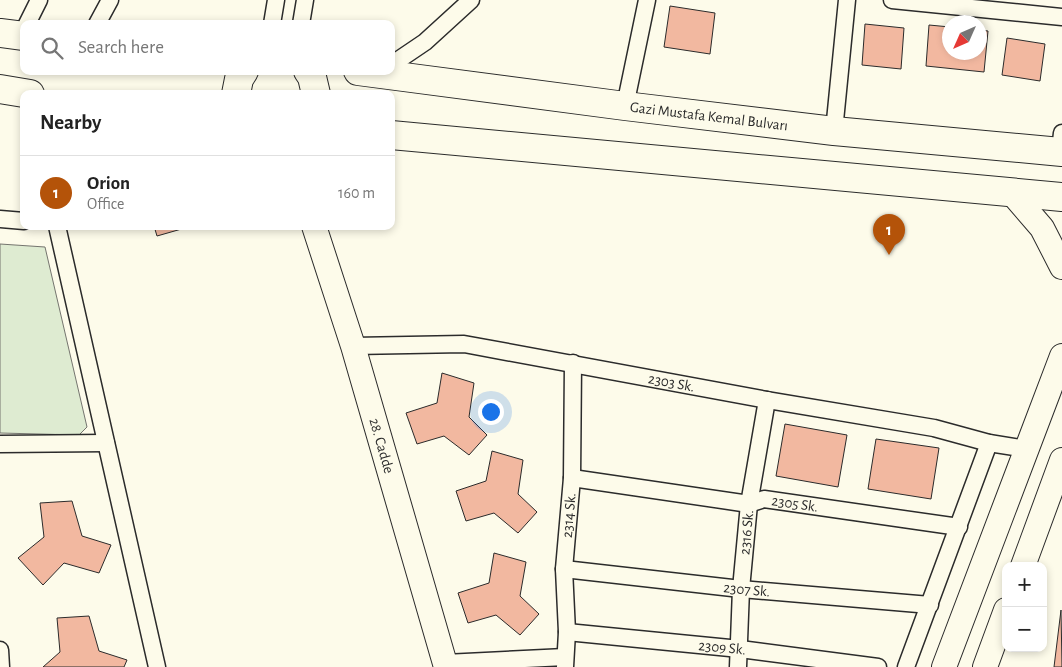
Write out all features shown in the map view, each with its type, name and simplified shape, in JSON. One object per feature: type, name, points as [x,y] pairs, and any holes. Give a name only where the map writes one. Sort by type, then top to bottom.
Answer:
[{"type":"highway","name":"Gazi Mustafa Kemal Bulvarı","points":[[395,73],[625,106],[834,131],[1061,145]]},
{"type":"highway","points":[[237,90],[242,75]]},
{"type":"highway","points":[[310,75],[315,90]]},
{"type":"highway","points":[[0,89],[20,92]]},
{"type":"highway","points":[[395,136],[1062,197]]},
{"type":"street","points":[[26,20],[39,0]]},
{"type":"street","points":[[100,20],[110,0]]},
{"type":"street","points":[[273,20],[276,0]]},
{"type":"street","points":[[301,20],[305,0]]},
{"type":"street","points":[[395,60],[425,42],[471,0]]},
{"type":"street","points":[[625,106],[647,0]]},
{"type":"street","points":[[834,131],[847,0]]},
{"type":"street","points":[[892,0],[1062,17]]},
{"type":"street","points":[[1011,192],[1042,228],[1062,267]]},
{"type":"street","points":[[0,219],[20,222]]},
{"type":"street","points":[[58,230],[157,667]]},
{"type":"street","name":"28. Cadde","points":[[315,230],[353,346],[445,665]]},
{"type":"street","name":"2303 Sk.","points":[[353,346],[464,344],[768,400],[934,428],[989,443],[1028,449]]},
{"type":"street","points":[[944,667],[1062,356]]},
{"type":"street","name":"2314 Sk.","points":[[565,662],[567,632],[564,569],[572,478],[573,363]]},
{"type":"street","name":"2316 Sk.","points":[[738,667],[741,588],[749,504],[768,400]]},
{"type":"street","points":[[0,444],[106,443]]},
{"type":"street","points":[[906,667],[989,443]]},
{"type":"street","points":[[1024,562],[1062,460]]},
{"type":"street","name":"2305 Sk.","points":[[572,478],[749,504],[764,499],[959,526]]},
{"type":"street","name":"2307 Sk.","points":[[564,569],[741,588],[930,604]]},
{"type":"street","points":[[985,667],[1002,621]]},
{"type":"street","name":"2309 Sk.","points":[[567,632],[740,649],[878,667]]},
{"type":"street","points":[[0,650],[1,667]]},
{"type":"street","points":[[445,665],[565,662]]},
{"type":"green space","points":[[0,244],[45,247],[87,427],[79,435],[0,433]]},
{"type":"building","points":[[670,6],[715,13],[710,54],[664,47]]},
{"type":"building","points":[[865,24],[904,28],[901,69],[862,65]]},
{"type":"building","points":[[929,25],[942,26],[942,60],[985,60],[984,72],[926,66]]},
{"type":"building","points":[[1007,38],[1045,44],[1040,81],[1002,75]]},
{"type":"building","points":[[155,230],[178,230],[157,236]]},
{"type":"building","points":[[442,373],[474,383],[469,417],[487,435],[469,455],[444,436],[417,444],[406,413],[437,403]]},
{"type":"building","points":[[785,424],[847,435],[838,487],[776,476]]},
{"type":"building","points":[[876,439],[939,448],[931,499],[868,489]]},
{"type":"building","points":[[492,451],[523,460],[518,494],[537,512],[518,533],[494,513],[466,521],[456,491],[486,481]]},
{"type":"building","points":[[72,501],[82,536],[111,545],[99,573],[64,563],[43,585],[18,558],[44,537],[40,503]]},
{"type":"building","points":[[494,553],[526,562],[520,596],[539,614],[520,635],[496,615],[468,623],[458,593],[489,583]]},
{"type":"building","points":[[1061,610],[1062,667],[1054,667]]},
{"type":"building","points":[[89,616],[99,651],[127,660],[124,667],[43,667],[60,652],[57,618]]},
{"type":"place","name":"Orion","points":[[889,255]]}]
